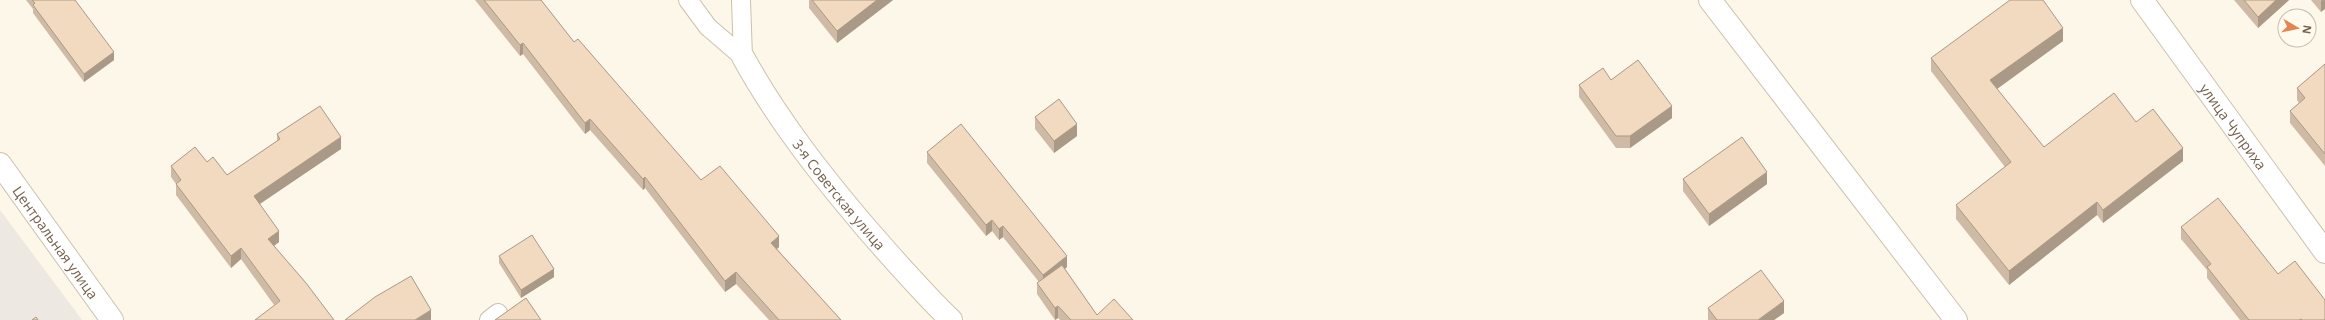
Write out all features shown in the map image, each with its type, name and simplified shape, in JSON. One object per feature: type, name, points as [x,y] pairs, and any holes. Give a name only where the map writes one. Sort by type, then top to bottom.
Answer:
[{"type":"street","points":[[1710,0],[1956,320]]},
{"type":"street","name":"улица Чуприха","points":[[2142,0],[2260,160],[2325,252]]},
{"type":"street","name":"3-я Советская улица","points":[[743,57],[762,92],[804,153],[919,289],[951,320]]},
{"type":"street","name":"Центральная улица","points":[[0,164],[112,320]]},
{"type":"lane","points":[[688,0],[708,28],[743,57]]},
{"type":"lane","points":[[741,0],[743,57]]},
{"type":"shaded area","points":[[0,210],[82,320],[0,320]]},
{"type":"building","points":[[32,0],[75,0],[114,52],[84,74],[33,5],[35,3]]},
{"type":"building","points":[[484,0],[541,0],[574,42],[578,39],[701,180],[720,166],[779,236],[771,243],[841,320],[779,320],[736,272],[725,281],[645,177],[643,179],[590,119],[585,123],[523,43],[520,45]]},
{"type":"building","points":[[812,0],[877,0],[837,31]]},
{"type":"building","points":[[2010,0],[2043,0],[2063,28],[1990,80],[2044,147],[2114,93],[2136,122],[2153,109],[2183,148],[2103,210],[2097,202],[2009,271],[1956,205],[2011,162],[1931,58]]},
{"type":"building","points":[[2244,0],[2276,0],[2258,17]]},
{"type":"building","points":[[1638,60],[1672,106],[1630,136],[1616,136],[1579,85],[1603,68],[1611,80]]},
{"type":"building","points":[[2325,64],[2325,154],[2290,111],[2305,98],[2297,88]]},
{"type":"building","points":[[1059,99],[1077,124],[1054,141],[1035,117]]},
{"type":"building","points":[[320,106],[341,137],[254,196],[279,231],[268,239],[306,283],[334,320],[255,320],[280,301],[241,248],[231,256],[176,184],[181,180],[171,166],[195,147],[207,162],[213,157],[227,175],[280,139],[277,134]]},
{"type":"building","points":[[961,124],[1067,256],[1043,275],[1003,226],[999,229],[992,220],[986,225],[927,152]]},
{"type":"building","points":[[1742,137],[1767,172],[1709,214],[1683,179]]},
{"type":"building","points":[[2218,198],[2278,274],[2295,261],[2325,300],[2325,320],[2249,320],[2207,267],[2211,264],[2181,227]]},
{"type":"building","points":[[532,235],[554,269],[521,290],[499,256]]},
{"type":"building","points":[[1062,265],[1097,315],[1114,299],[1133,320],[1071,320],[1058,306],[1055,308],[1037,283]]},
{"type":"building","points":[[1761,270],[1784,301],[1758,320],[1717,320],[1708,308]]},
{"type":"building","points":[[411,276],[431,310],[415,320],[345,320],[375,297]]},
{"type":"building","points":[[526,298],[541,320],[495,320]]}]
